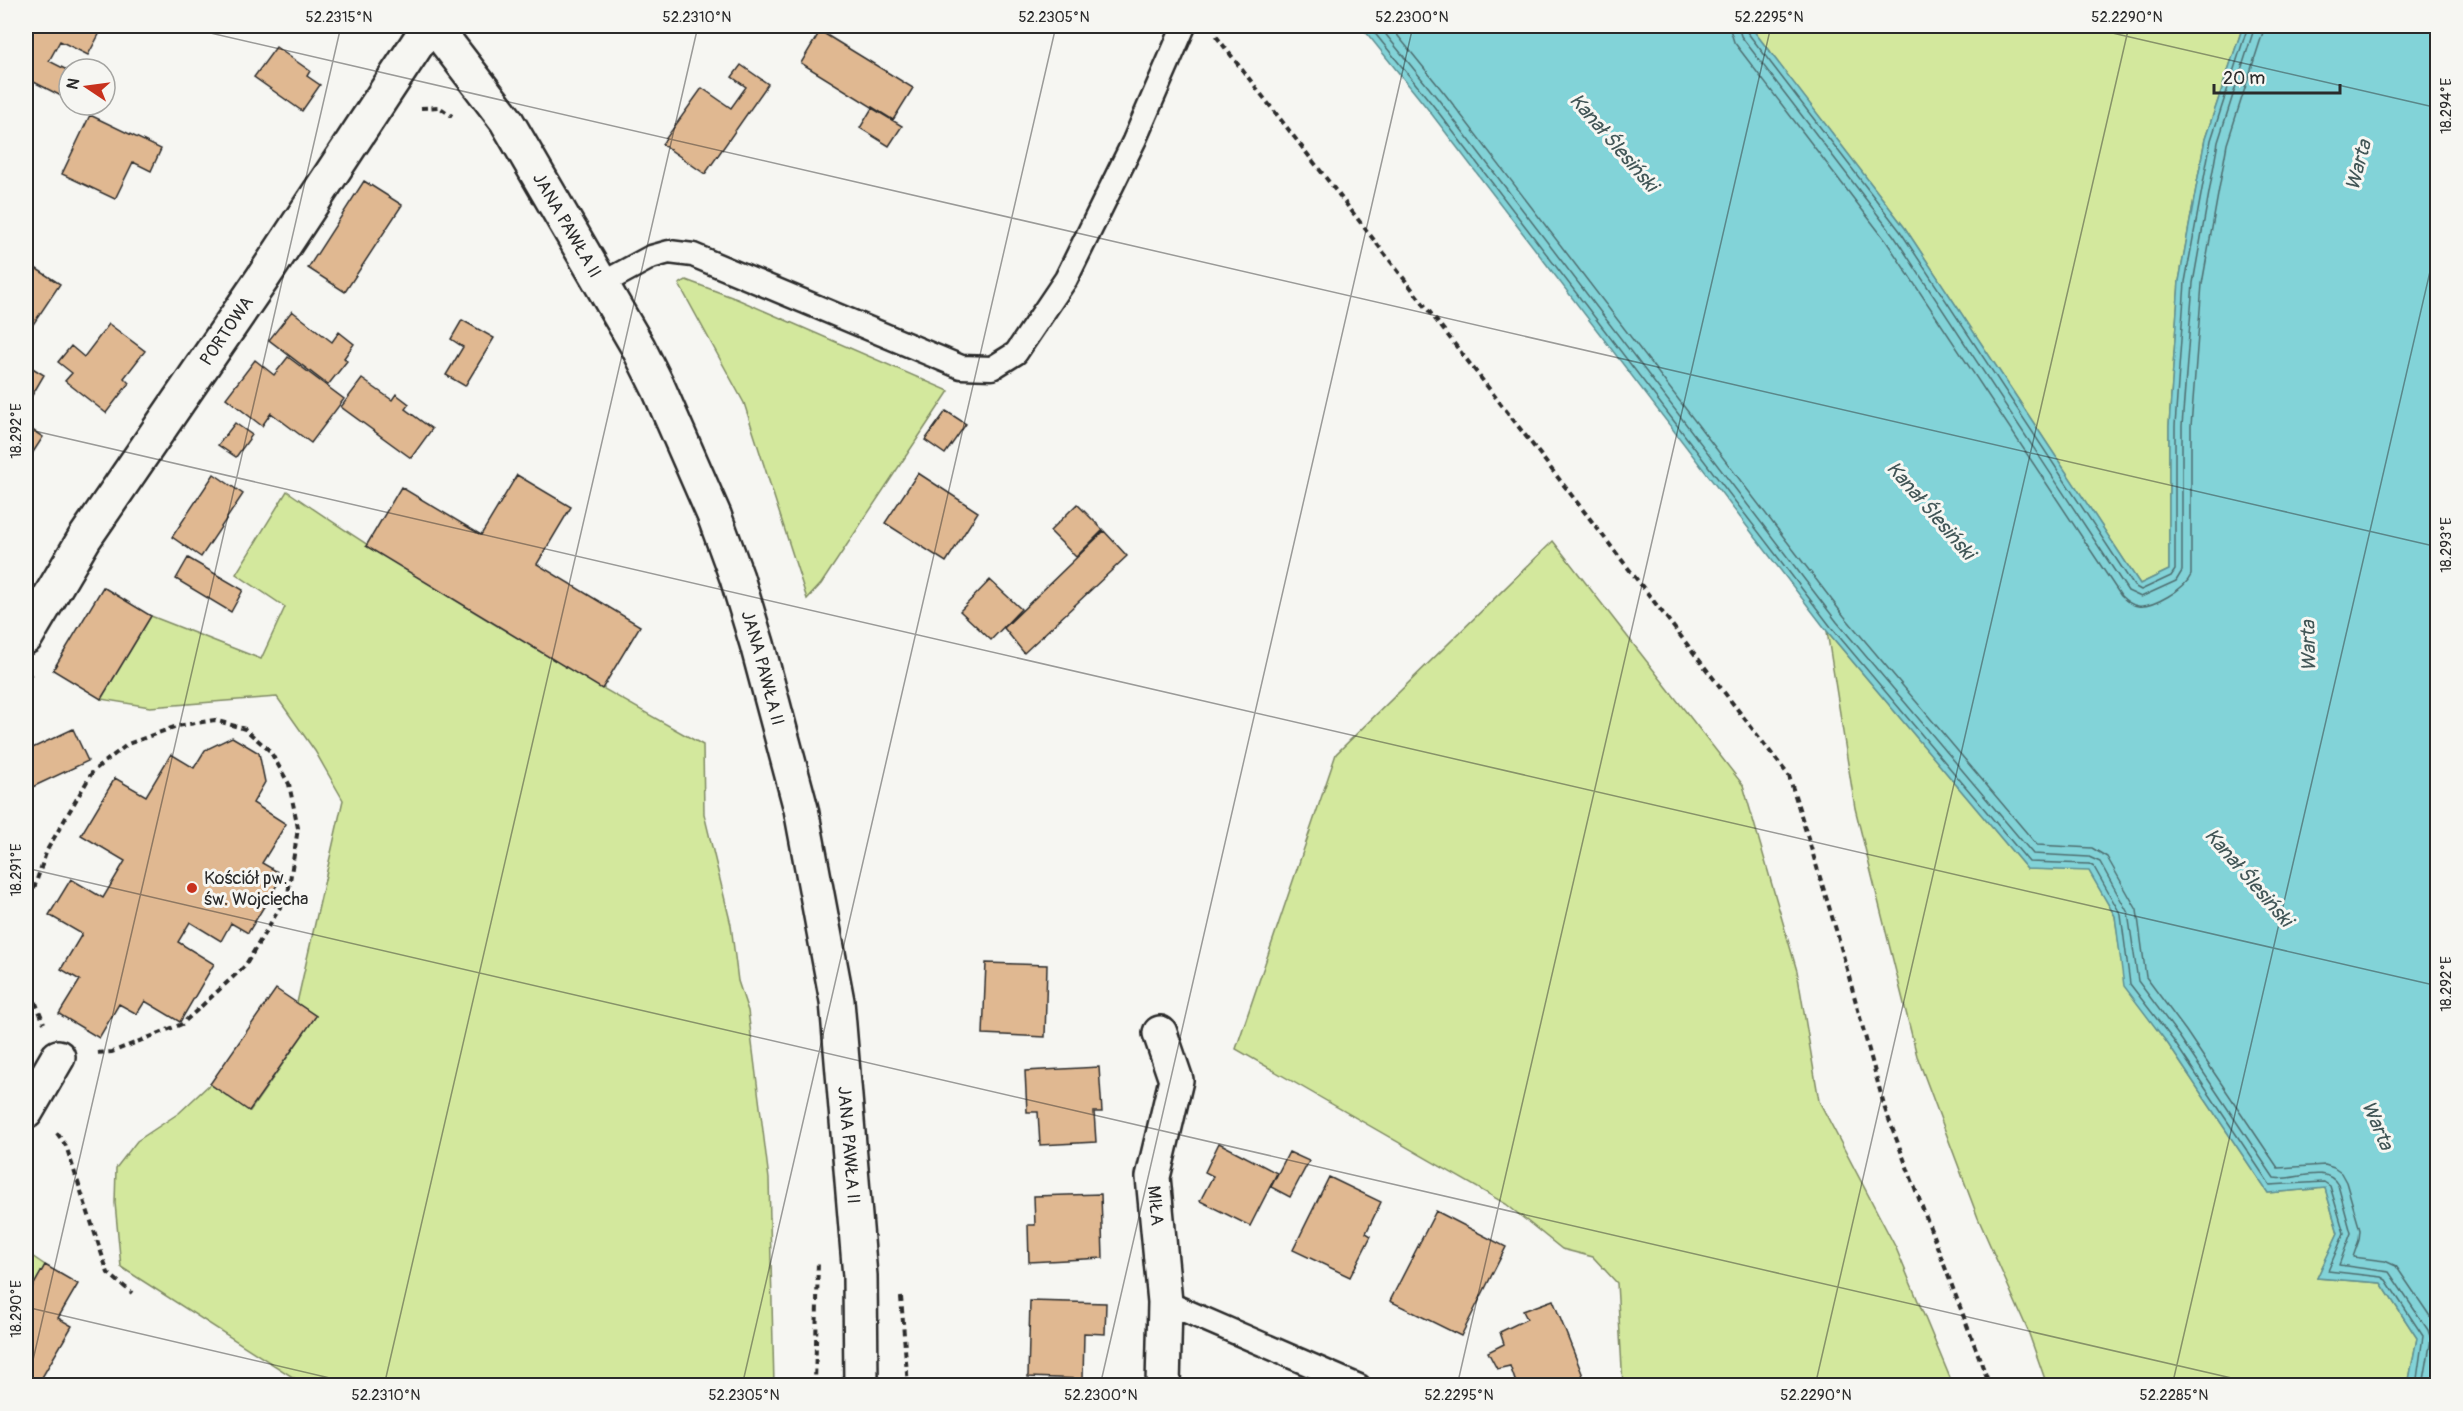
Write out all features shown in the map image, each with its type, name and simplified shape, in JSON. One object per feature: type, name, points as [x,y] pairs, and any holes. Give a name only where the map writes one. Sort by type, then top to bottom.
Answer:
[{"type":"main road","name":"PORTOWA","points":[[26,637],[84,539],[262,279],[429,26]]},
{"type":"main road","name":"JANA PAWŁA II","points":[[434,26],[506,120],[603,283],[658,387],[714,515],[757,644],[801,808],[837,1001],[860,1276],[861,1386]]},
{"type":"main road","name":"MIŁA","points":[[1160,1033],[1176,1080],[1153,1177],[1165,1302],[1163,1386]]},
{"type":"main road","points":[[29,1106],[58,1057]]},
{"type":"lane","points":[[603,283],[651,256],[669,252],[693,255],[961,367],[992,368],[1016,353],[1066,279],[1134,141],[1184,26]]},
{"type":"lane","points":[[1165,1302],[1359,1386]]},
{"type":"path","points":[[1215,35],[1789,776],[1837,933],[1885,1109],[1990,1386]]},
{"type":"path","points":[[413,109],[439,106],[456,119]]},
{"type":"path","points":[[26,930],[27,909],[46,850],[93,771],[128,744],[177,726],[214,720],[245,729],[270,751],[289,784],[298,828],[288,894],[245,966],[182,1024],[112,1052],[58,1057],[33,996],[26,961]]},
{"type":"path","points":[[29,1106],[66,1146],[108,1273],[132,1293]]},
{"type":"path","points":[[815,1386],[818,1250]]},
{"type":"green space","points":[[1750,26],[2243,26],[2205,139],[2179,281],[2169,426],[2169,570],[2140,584],[1905,228]]},
{"type":"green space","points":[[686,280],[737,299],[949,391],[821,584],[807,599],[744,403],[679,284]]},
{"type":"green space","points":[[287,491],[492,623],[703,745],[704,814],[731,925],[738,981],[748,1011],[769,1179],[774,1385],[305,1385],[121,1267],[115,1203],[116,1168],[137,1141],[179,1113],[210,1084],[250,1111],[316,1016],[297,1003],[343,800],[315,751],[277,697],[150,707],[101,699],[151,616],[261,659],[285,607],[236,574]]},
{"type":"green space","points":[[1553,541],[1743,785],[1797,971],[1819,1101],[1896,1248],[1953,1385],[1623,1385],[1617,1283],[1593,1257],[1562,1249],[1506,1204],[1236,1049],[1336,754]]},
{"type":"green space","points":[[1827,631],[2027,869],[2089,870],[2115,916],[2125,986],[2168,1044],[2268,1193],[2325,1188],[2338,1233],[2317,1278],[2381,1283],[2417,1338],[2410,1385],[2047,1385],[2028,1331],[1978,1218],[1917,1056],[1855,808]]},
{"type":"green space","points":[[26,1252],[45,1265],[26,1299]]},
{"type":"water","points":[[1361,26],[1750,26],[1905,228],[2140,584],[2169,570],[2169,426],[2179,281],[2205,139],[2243,26],[2437,26],[2437,1385],[2410,1385],[2417,1338],[2381,1283],[2317,1278],[2338,1233],[2325,1188],[2268,1193],[2168,1044],[2124,986],[2115,916],[2089,871],[2027,869],[1827,631],[1427,108]]},
{"type":"building","points":[[26,26],[103,27],[88,55],[60,41],[49,61],[57,65],[57,94],[26,78]]},
{"type":"building","points":[[820,31],[913,88],[893,120],[801,63]]},
{"type":"building","points":[[276,47],[310,71],[307,76],[320,85],[302,111],[254,77]]},
{"type":"building","points":[[741,65],[768,84],[705,174],[662,144],[702,88],[731,108],[746,87],[732,77]]},
{"type":"building","points":[[872,108],[902,126],[889,146],[860,128]]},
{"type":"building","points":[[89,117],[94,117],[161,149],[151,171],[133,162],[115,199],[62,174]]},
{"type":"building","points":[[364,181],[402,205],[345,292],[308,268]]},
{"type":"building","points":[[26,262],[60,284],[32,326],[26,321]]},
{"type":"building","points":[[292,311],[332,342],[339,332],[354,344],[344,358],[347,361],[328,385],[269,340]]},
{"type":"building","points":[[462,320],[494,338],[465,386],[446,375],[463,347],[451,339]]},
{"type":"building","points":[[109,324],[145,351],[124,378],[129,383],[106,413],[65,381],[72,373],[58,362],[71,346],[84,357]]},
{"type":"building","points":[[288,357],[344,399],[311,443],[271,413],[262,426],[226,398],[255,360],[274,375]]},
{"type":"building","points":[[26,364],[44,375],[30,399],[26,396]]},
{"type":"building","points":[[362,379],[392,400],[396,394],[409,404],[405,409],[432,429],[411,458],[341,407]]},
{"type":"building","points":[[946,411],[966,424],[945,454],[925,440]]},
{"type":"building","points":[[235,423],[252,435],[236,457],[218,445]]},
{"type":"building","points":[[26,426],[43,437],[26,463]]},
{"type":"building","points":[[918,473],[978,512],[946,562],[885,523]]},
{"type":"building","points":[[214,474],[243,494],[201,557],[172,537]]},
{"type":"building","points":[[517,475],[571,507],[537,564],[640,626],[602,689],[366,546],[401,487],[481,535]]},
{"type":"building","points":[[1077,504],[1103,530],[1076,557],[1050,531]]},
{"type":"building","points":[[1104,531],[1127,556],[1024,653],[1004,628]]},
{"type":"building","points":[[188,558],[243,590],[231,612],[176,579]]},
{"type":"building","points":[[990,580],[1021,609],[991,640],[960,611]]},
{"type":"building","points":[[103,587],[151,616],[101,699],[53,670]]},
{"type":"building","points":[[73,729],[88,761],[26,790],[26,751]]},
{"type":"building","name":"Kościół pw. św. Wojciecha","points":[[232,737],[259,753],[265,782],[253,803],[286,824],[262,863],[283,875],[248,933],[231,923],[221,941],[190,922],[178,942],[214,964],[180,1022],[145,1001],[137,1014],[119,1004],[99,1038],[59,1014],[80,980],[61,969],[82,934],[49,915],[71,879],[103,898],[125,861],[81,835],[115,778],[146,796],[171,754],[194,768],[205,750]]},
{"type":"building","points":[[986,963],[1047,965],[1045,1037],[983,1034]]},
{"type":"building","points":[[276,989],[316,1016],[249,1111],[210,1084]]},
{"type":"building","points":[[1099,1067],[1102,1112],[1094,1112],[1096,1142],[1040,1145],[1038,1112],[1027,1112],[1025,1071]]},
{"type":"building","points":[[1219,1143],[1277,1173],[1250,1226],[1200,1201],[1213,1176],[1205,1172]]},
{"type":"building","points":[[1289,1152],[1309,1161],[1290,1197],[1271,1187]]},
{"type":"building","points":[[1329,1177],[1381,1202],[1366,1233],[1371,1236],[1350,1277],[1293,1250]]},
{"type":"building","points":[[1101,1194],[1103,1258],[1029,1262],[1028,1225],[1035,1225],[1034,1196]]},
{"type":"building","points":[[1436,1211],[1506,1247],[1461,1336],[1390,1301]]},
{"type":"building","points":[[45,1265],[78,1284],[58,1318],[72,1326],[37,1386],[26,1386],[26,1299]]},
{"type":"building","points":[[1553,1300],[1587,1386],[1517,1386],[1510,1366],[1497,1369],[1488,1352],[1504,1344],[1500,1332],[1527,1319],[1523,1311]]},
{"type":"building","points":[[1030,1301],[1106,1303],[1105,1334],[1084,1333],[1083,1379],[1028,1377]]},
{"type":"place","name":"Kościół pw. św. Wojciecha","points":[[192,888]]},
{"type":"water label","name":"Kanał Ślesiński","points":[[1614,142]]},
{"type":"water label","name":"Warta","points":[[2358,165]]},
{"type":"water label","name":"Kanał Ślesiński","points":[[1931,510]]},
{"type":"water label","name":"Warta","points":[[2308,646]]},
{"type":"water label","name":"Kanał Ślesiński","points":[[2249,877]]},
{"type":"water label","name":"Warta","points":[[2378,1125]]}]
